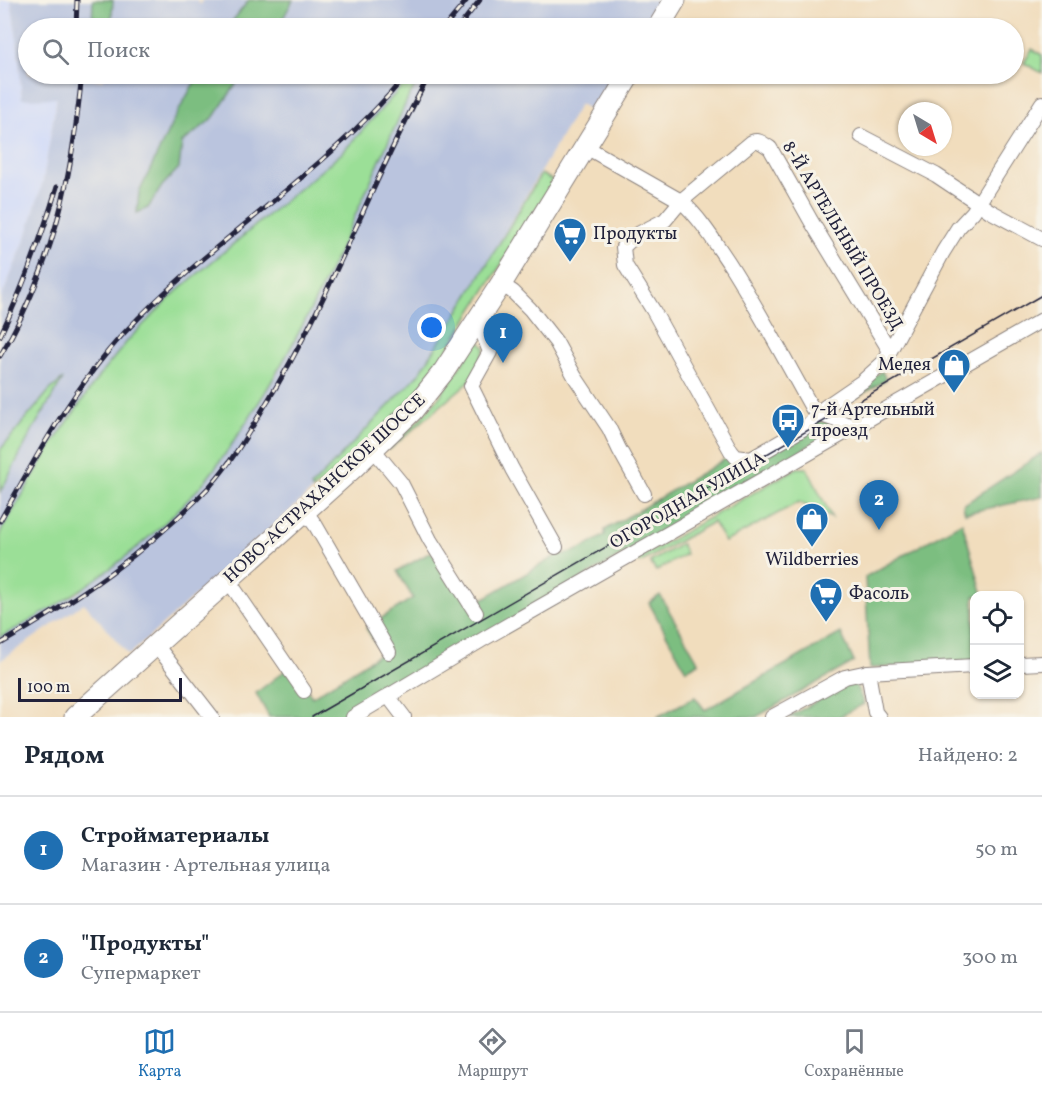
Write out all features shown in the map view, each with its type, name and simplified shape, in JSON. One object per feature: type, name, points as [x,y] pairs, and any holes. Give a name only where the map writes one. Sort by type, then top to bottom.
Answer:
[{"type":"main road","points":[[664,18],[675,0]]},
{"type":"main road","name":"НОВО-АСТРАХАНСКОЕ ШОССЕ","points":[[75,717],[373,449],[429,392],[501,284],[624,84]]},
{"type":"street","points":[[681,201],[665,220],[636,235],[624,247],[625,265],[653,310],[731,452],[736,457],[751,459],[806,427],[818,414],[884,362],[943,252],[958,228],[979,202],[1042,103]]},
{"type":"street","points":[[861,136],[936,175],[990,211],[1042,239]]},
{"type":"street","name":"8-Й АРТЕЛЬНЫЙ ПРОЕЗД","points":[[681,201],[752,142],[761,142],[770,148],[811,221],[890,351]]},
{"type":"street","points":[[586,147],[681,201],[704,224],[744,287],[812,408],[818,414],[853,426]]},
{"type":"street","points":[[501,284],[530,309],[555,342],[609,428],[644,494]]},
{"type":"street","name":"ОГОРОДНАЯ УЛИЦА","points":[[353,717],[853,426],[1042,320]]},
{"type":"street","points":[[473,327],[483,334],[490,352],[471,386],[512,469],[556,547]]},
{"type":"street","points":[[373,449],[401,483],[430,540],[476,613]]},
{"type":"street","points":[[305,511],[389,652]]},
{"type":"street","points":[[228,580],[283,657],[304,691]]},
{"type":"street","points":[[156,645],[212,717]]},
{"type":"street","points":[[1024,664],[1042,663]]},
{"type":"street","points":[[772,717],[844,677],[868,672],[970,666]]},
{"type":"street","points":[[868,672],[879,717]]},
{"type":"street","points":[[388,696],[405,717]]},
{"type":"shaded area","points":[[0,0],[11,0],[18,50],[18,84],[21,84],[22,98],[57,97],[43,182],[26,238],[0,301]]},
{"type":"shaded area","points":[[11,0],[93,0],[92,18],[18,18],[18,50]]},
{"type":"shaded area","points":[[113,0],[197,0],[201,5],[202,0],[662,0],[651,18],[112,18]]},
{"type":"shaded area","points":[[21,84],[404,84],[342,153],[177,291],[130,338],[99,376],[53,443],[0,533],[0,493],[61,381],[49,391],[0,450],[0,301],[26,238],[43,182],[57,98],[22,99]]},
{"type":"shaded area","points":[[417,84],[612,84],[595,112],[580,104],[454,319],[419,374],[311,487],[313,490],[129,655],[84,603],[0,661],[0,637],[78,593],[162,524],[206,480],[276,376],[339,253],[409,96]]},
{"type":"green space","points":[[93,0],[113,0],[112,18],[92,18]]},
{"type":"green space","points":[[249,0],[293,0],[283,18],[235,18]]},
{"type":"green space","points":[[1032,49],[1042,55],[1042,73],[1024,63]]},
{"type":"green space","points":[[193,84],[236,84],[213,118],[182,143],[179,168],[162,186],[148,208],[137,213],[139,193]]},
{"type":"green space","points":[[404,84],[417,84],[298,334],[243,428],[218,464],[183,505],[110,569],[56,606],[0,637],[0,533],[53,443],[99,376],[130,338],[177,291],[342,153]]},
{"type":"green space","points":[[541,174],[554,181],[429,379],[386,425],[313,490],[311,487],[419,374]]},
{"type":"green space","points":[[480,342],[485,348],[473,378],[389,450],[440,396],[476,343]]},
{"type":"green space","points":[[882,371],[886,380],[835,410],[830,410]]},
{"type":"green space","points":[[63,379],[33,429],[0,493],[0,450],[49,391]]},
{"type":"green space","points":[[817,422],[828,422],[834,429],[814,443],[345,717],[269,717],[256,693],[291,666],[312,697],[381,653],[366,628],[413,598],[397,571],[431,552],[476,603],[559,554],[572,552],[589,545],[605,535],[605,530],[727,458],[730,453],[738,460]]},
{"type":"green space","points":[[1042,453],[1042,497],[965,513],[963,505]]},
{"type":"green space","points":[[797,468],[807,468],[832,518],[799,502],[725,542],[713,522],[640,563],[637,559]]},
{"type":"green space","points":[[962,522],[982,591],[970,591],[970,663],[870,668],[865,577]]},
{"type":"green space","points":[[681,544],[686,554],[656,571],[650,562]]},
{"type":"green space","points":[[660,595],[699,663],[686,670],[649,603]]},
{"type":"green space","points":[[841,633],[854,662],[756,717],[657,717],[695,697],[705,710]]},
{"type":"green space","points":[[854,681],[864,704],[839,717],[788,717]]},
{"type":"tram line","points":[[312,717],[1042,295]]},
{"type":"railway","points":[[76,18],[77,0]]},
{"type":"railway","points":[[452,18],[467,0]]},
{"type":"railway","points":[[466,18],[480,0]]},
{"type":"railway","points":[[0,356],[22,316],[55,229],[71,157],[81,84]]},
{"type":"railway","points":[[0,521],[42,447],[73,399],[89,375],[125,332],[195,266],[341,143],[398,84]]},
{"type":"railway","points":[[0,644],[57,610],[111,573],[186,510],[225,468],[288,367],[425,84]]},
{"type":"railway","points":[[0,336],[31,263],[57,187]]},
{"type":"place","name":"Продукты","points":[[570,263]]},
{"type":"place","name":"Стройматериалы","points":[[503,363]]},
{"type":"place","name":"Медея","points":[[954,394]]},
{"type":"place","name":"7-й Артельный проезд","points":[[788,449]]},
{"type":"place","name":"\"Продукты\"","points":[[879,530]]},
{"type":"place","name":"Wildberries","points":[[812,548]]},
{"type":"place","name":"Фасоль","points":[[826,623]]}]
